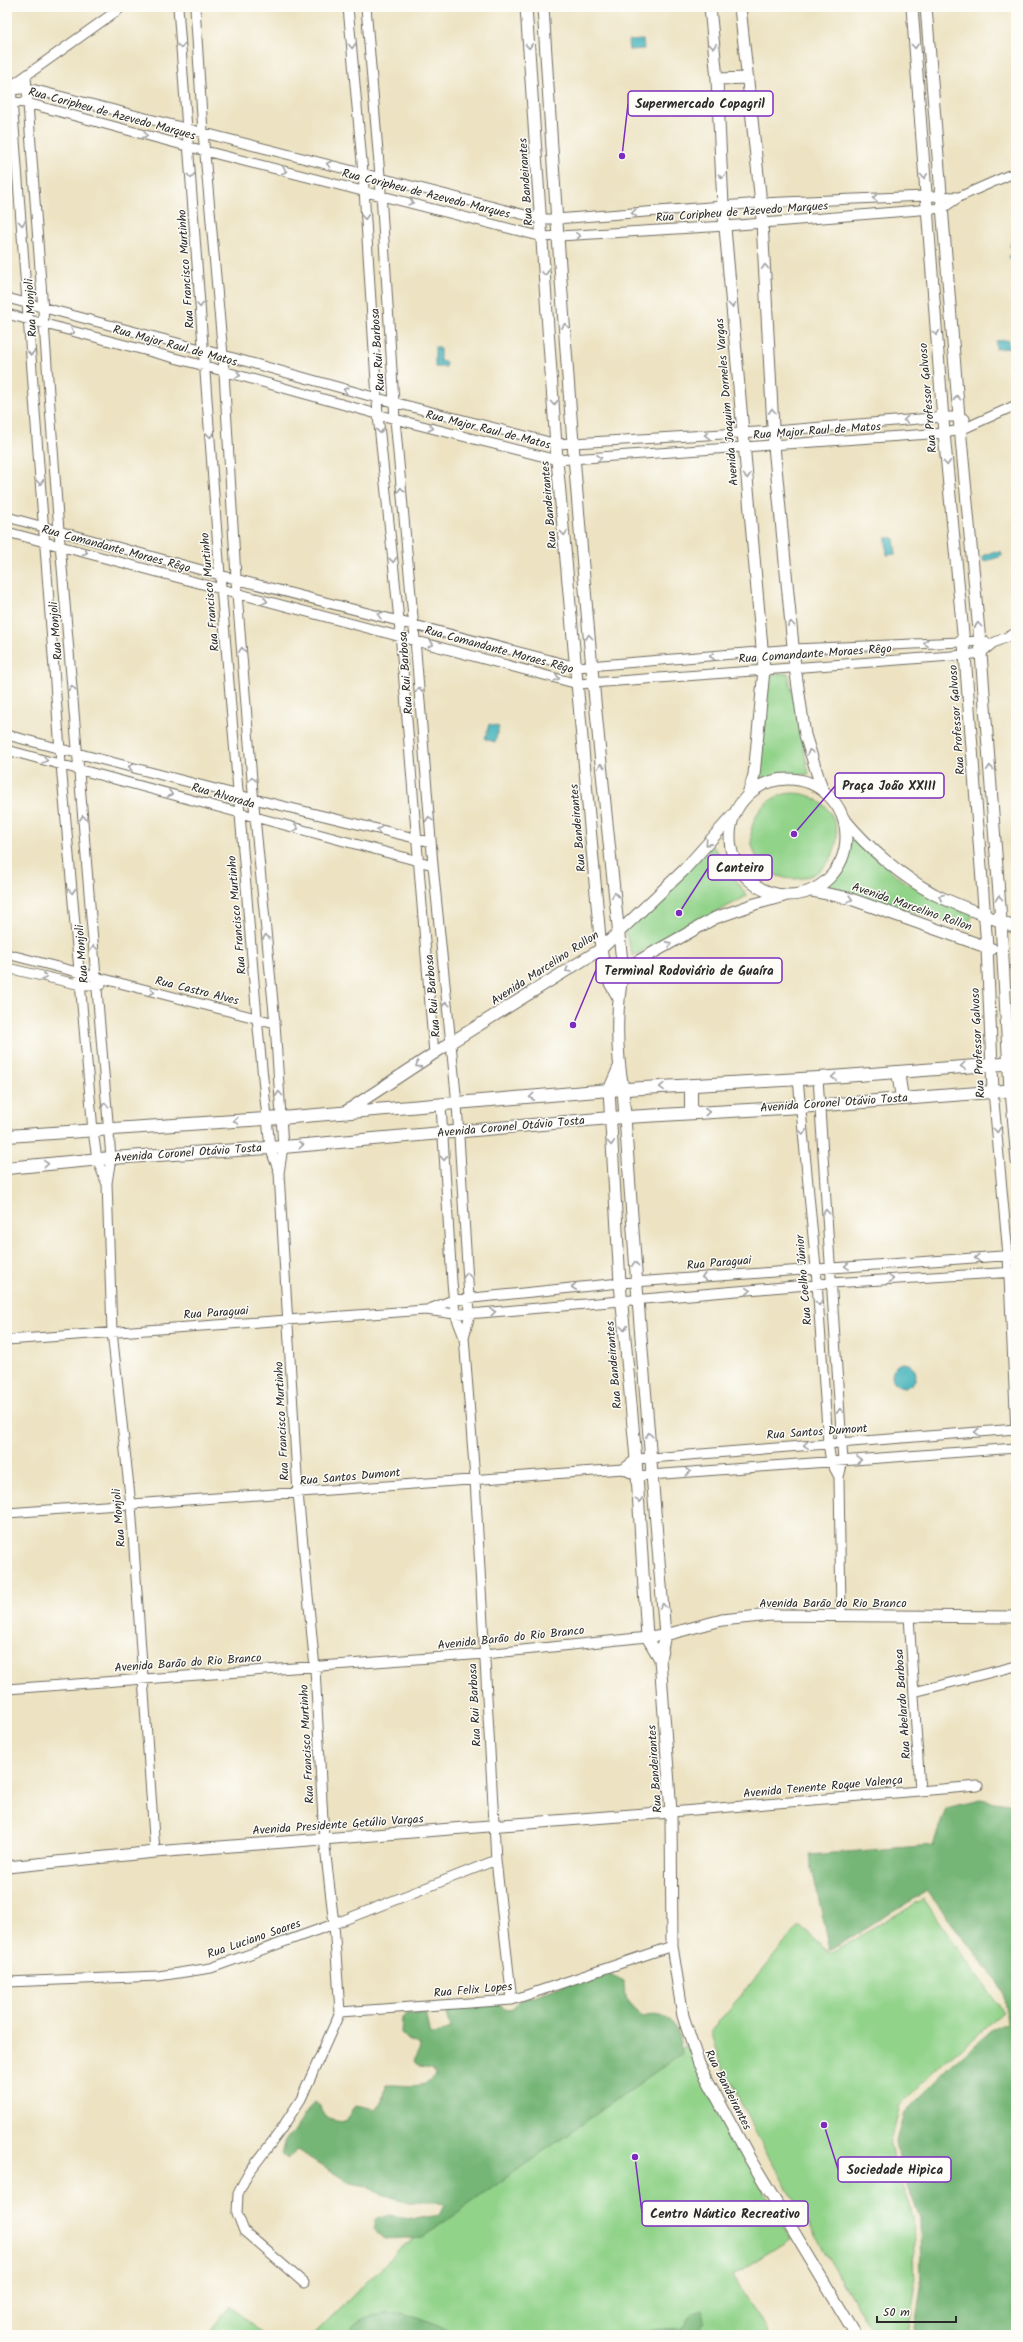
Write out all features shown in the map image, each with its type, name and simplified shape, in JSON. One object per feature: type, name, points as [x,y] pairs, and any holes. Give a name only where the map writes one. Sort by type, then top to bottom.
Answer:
[{"type":"main road","points":[[7,1136],[441,1106],[609,1090],[818,1078],[1012,1063]]},
{"type":"main road","points":[[898,1072],[902,1098]]},
{"type":"main road","points":[[691,1085],[691,1113]]},
{"type":"main road","name":"Avenida Coronel Otávio Tosta","points":[[7,1168],[97,1159],[283,1147],[610,1118],[800,1107],[819,1104],[1013,1090]]},
{"type":"street","name":"Rua Francisco Murtinho","points":[[178,7],[221,590],[257,1018],[270,1148],[280,1173]]},
{"type":"street","name":"Rua Francisco Murtinho","points":[[195,7],[203,132],[206,151],[223,355],[237,594],[255,817],[275,1023],[283,1147],[280,1173],[298,1493],[314,1668],[324,1839],[334,1924],[340,2012],[301,2098],[278,2134],[247,2176],[238,2194],[237,2213],[244,2231],[304,2283]]},
{"type":"street","name":"Rua Rui Barbosa","points":[[348,7],[363,173],[378,415],[399,620],[416,840],[416,860],[434,1054]]},
{"type":"street","name":"Rua Rui Barbosa","points":[[366,7],[380,176],[395,419],[416,639],[441,955],[459,1131],[470,1314],[464,1337]]},
{"type":"street","name":"Avenida Joaquim Dorneles Vargas","points":[[710,7],[717,79],[723,206],[726,226],[764,670],[754,775],[748,794]]},
{"type":"street","points":[[740,7],[763,223],[774,446],[795,667],[805,735],[822,789]]},
{"type":"street","name":"Rua Professor Galvoso","points":[[912,7],[944,433],[966,655],[987,947],[993,1091],[1012,1255],[1016,1430]]},
{"type":"street","points":[[926,7],[959,417],[981,653],[1002,952],[1012,1063],[1016,1162]]},
{"type":"street","points":[[10,89],[119,8]]},
{"type":"street","points":[[527,12],[544,12]]},
{"type":"street","name":"Rua Bandeirantes","points":[[527,12],[558,460],[601,949],[607,978],[618,997]]},
{"type":"street","name":"Rua Bandeirantes","points":[[544,12],[556,219],[582,553],[593,684],[623,970],[618,997],[619,1067],[623,1089],[636,1282],[666,1635],[660,1659],[671,1812],[672,1946],[682,2016],[699,2064],[750,2159],[856,2335]]},
{"type":"street","points":[[354,75],[372,75]]},
{"type":"street","name":"Rua Monjoli","points":[[26,76],[59,531],[97,986],[107,1130],[111,1158],[107,1183],[112,1332],[131,1506],[155,1852]]},
{"type":"street","points":[[184,78],[200,78]]},
{"type":"street","points":[[717,79],[748,78]]},
{"type":"street","name":"Rua Coripheu de Azevedo Marques","points":[[10,89],[28,88],[363,173],[380,176],[542,219],[761,203],[925,196],[959,197]]},
{"type":"street","name":"Rua Monjoli","points":[[10,89],[28,303],[60,764],[80,972],[92,1131],[97,1159],[107,1183]]},
{"type":"street","points":[[918,96],[934,95]]},
{"type":"street","points":[[64,113],[68,98]]},
{"type":"street","name":"Rua Coripheu de Azevedo Marques","points":[[12,102],[27,103],[189,147],[380,194],[543,237],[726,226],[943,208],[959,197],[1016,172]]},
{"type":"street","points":[[131,131],[134,115]]},
{"type":"street","points":[[535,126],[551,126]]},
{"type":"street","points":[[261,165],[264,148]]},
{"type":"street","points":[[538,176],[554,175]]},
{"type":"street","points":[[20,203],[35,203]]},
{"type":"street","points":[[481,221],[485,204]]},
{"type":"street","points":[[195,238],[213,237]]},
{"type":"street","points":[[25,274],[41,273]]},
{"type":"street","points":[[370,296],[387,298]]},
{"type":"street","name":"Rua Major Raul de Matos","points":[[7,298],[223,355],[377,398],[557,444],[774,431],[943,417],[959,417],[974,423]]},
{"type":"street","points":[[934,309],[951,308]]},
{"type":"street","points":[[548,311],[563,310]]},
{"type":"street","name":"Rua Major Raul de Matos","points":[[7,314],[224,371],[378,415],[558,460],[944,433],[961,430],[1016,405]]},
{"type":"street","points":[[138,349],[141,333]]},
{"type":"street","points":[[551,354],[567,353]]},
{"type":"street","points":[[277,386],[281,371]]},
{"type":"street","points":[[35,398],[50,397]]},
{"type":"street","points":[[208,417],[226,415]]},
{"type":"street","points":[[474,439],[476,423]]},
{"type":"street","points":[[656,438],[656,454]]},
{"type":"street","points":[[38,450],[54,450]]},
{"type":"street","points":[[213,482],[230,481]]},
{"type":"street","points":[[950,493],[966,491]]},
{"type":"street","name":"Rua Comandante Moraes Rêgo","points":[[7,517],[220,575],[577,667],[592,667],[794,649],[979,640],[993,643]]},
{"type":"street","points":[[389,520],[404,518]]},
{"type":"street","name":"Rua Comandante Moraes Rêgo","points":[[7,532],[61,545],[221,590],[416,639],[578,684],[981,653]]},
{"type":"street","points":[[955,550],[971,548]]},
{"type":"street","points":[[567,555],[582,553]]},
{"type":"street","points":[[159,573],[161,559]]},
{"type":"street","points":[[49,596],[65,596]]},
{"type":"street","points":[[571,598],[586,597]]},
{"type":"street","points":[[319,615],[321,600]]},
{"type":"street","points":[[981,653],[993,643],[1016,633]]},
{"type":"street","points":[[495,661],[498,646]]},
{"type":"street","points":[[53,648],[69,648]]},
{"type":"street","points":[[230,694],[245,694]]},
{"type":"street","name":"Rua Alvorada","points":[[7,736],[416,840],[431,842]]},
{"type":"street","points":[[408,741],[423,741]]},
{"type":"street","name":"Rua Alvorada","points":[[7,750],[433,865]]},
{"type":"street","points":[[607,978],[715,918],[755,904],[812,891],[830,879],[842,862],[847,841],[845,820],[836,803],[822,789],[798,779],[771,780],[748,794],[734,814],[730,836],[734,858],[746,877],[764,890],[786,896]]},
{"type":"street","points":[[977,811],[993,810]]},
{"type":"street","name":"Avenida Marcelino Rollon","points":[[345,1112],[450,1043],[601,949],[619,934],[683,871],[734,814]]},
{"type":"street","name":"Avenida Marcelino Rollon","points":[[845,820],[861,839],[902,873],[934,893],[1016,928]]},
{"type":"street","points":[[593,856],[611,856]]},
{"type":"street","points":[[71,877],[88,876]]},
{"type":"street","name":"Avenida Marcelino Rollon","points":[[812,891],[848,898],[1002,952]]},
{"type":"street","name":"Rua Castro Alves","points":[[7,954],[96,975],[114,982],[275,1023]]},
{"type":"street","points":[[425,956],[441,955]]},
{"type":"street","points":[[21,971],[23,958]]},
{"type":"street","points":[[253,964],[269,964]]},
{"type":"street","name":"Rua Castro Alves","points":[[7,968],[81,985],[97,986],[114,982]]},
{"type":"street","name":"Rua Bandeirantes","points":[[619,1067],[609,1090],[621,1301],[636,1459],[647,1637],[660,1659]]},
{"type":"street","name":"Rua Coelho Júnior","points":[[818,1078],[843,1461],[839,1477],[841,1615]]},
{"type":"street","name":"Rua Coelho Júnior","points":[[798,1079],[816,1268],[828,1443],[831,1462],[839,1477]]},
{"type":"street","name":"Rua Rui Barbosa","points":[[441,1106],[453,1300],[455,1314],[464,1337],[475,1479],[496,1860],[512,2000]]},
{"type":"street","points":[[615,1206],[631,1205]]},
{"type":"street","points":[[448,1218],[464,1218]]},
{"type":"street","name":"Rua Paraguai","points":[[426,1310],[453,1300],[620,1283],[1012,1255]]},
{"type":"street","name":"Rua Paraguai","points":[[7,1340],[426,1310],[455,1314],[470,1314],[831,1283],[1012,1272]]},
{"type":"street","points":[[727,1275],[729,1292]]},
{"type":"street","points":[[541,1291],[543,1308]]},
{"type":"street","points":[[628,1375],[644,1374]]},
{"type":"street","name":"Rua Santos Dumont","points":[[636,1459],[828,1443],[1016,1430]]},
{"type":"street","points":[[636,1459],[623,1469],[637,1476],[1016,1448]]},
{"type":"street","name":"Rua Santos Dumont","points":[[7,1513],[131,1506],[623,1469]]},
{"type":"street","name":"Avenida Barão do Rio Branco","points":[[7,1690],[485,1654],[666,1635],[722,1620],[770,1615],[1016,1617]]},
{"type":"street","name":"Rua Abelardo Barbosa","points":[[909,1616],[920,1790]]},
{"type":"street","points":[[914,1692],[1016,1666]]},
{"type":"street","name":"Avenida Tenente Roque Valença","points":[[671,1812],[978,1786]]},
{"type":"street","name":"Avenida Presidente Getúlio Vargas","points":[[7,1867],[155,1852],[671,1812]]},
{"type":"street","name":"Rua Luciano Soares","points":[[7,1982],[159,1976],[211,1968],[334,1924],[496,1860]]},
{"type":"street","name":"Rua Felix Lopes","points":[[340,2012],[512,2000],[672,1946]]},
{"type":"green space","points":[[788,673],[809,774],[761,779],[767,675]]},
{"type":"green space","points":[[794,793],[810,796],[818,800],[830,812],[834,820],[837,836],[834,852],[830,860],[818,872],[810,876],[794,879],[778,876],[770,872],[758,860],[754,852],[751,836],[754,820],[758,812],[770,800],[778,796]]},
{"type":"green space","points":[[851,837],[903,881],[973,913],[968,928],[828,886],[843,863]]},
{"type":"green space","points":[[713,846],[747,896],[633,956],[624,929]]},
{"type":"green space","points":[[980,1800],[1016,1805],[1016,2335],[914,2335],[921,2287],[920,2218],[899,2167],[896,2145],[905,2112],[958,2059],[992,2030],[1007,2023],[1003,1990],[927,1891],[830,1950],[809,1855],[933,1845],[946,1808]]},
{"type":"green space","points":[[923,1899],[1003,2012],[944,2062],[900,2105],[890,2145],[895,2167],[913,2217],[915,2289],[908,2335],[874,2335],[768,2156],[721,2062],[711,2031],[799,1926],[831,1953]]},
{"type":"green space","points":[[608,1973],[624,1981],[625,1993],[628,2002],[642,2016],[652,2014],[661,2015],[672,2022],[676,2029],[682,2053],[423,2237],[384,2239],[374,2230],[376,2220],[389,2215],[415,2219],[440,2215],[445,2205],[436,2202],[408,2202],[378,2193],[367,2186],[350,2183],[297,2150],[287,2159],[282,2153],[287,2138],[293,2133],[312,2104],[316,2102],[320,2105],[325,2116],[332,2120],[345,2122],[355,2106],[375,2110],[383,2101],[386,2085],[413,2086],[432,2080],[436,2075],[432,2069],[418,2067],[414,2062],[420,2045],[408,2040],[401,2033],[402,2018],[406,2014],[425,2012],[430,2035],[451,2028],[445,2007],[497,2004],[507,2010],[513,2009],[519,2001],[579,1980]]},
{"type":"green space","points":[[687,2044],[715,2103],[790,2239],[733,2275],[769,2335],[313,2335],[395,2254],[447,2211]]},
{"type":"green space","points":[[230,2306],[263,2335],[207,2335]]},
{"type":"green space","points":[[703,2310],[705,2321],[698,2332],[703,2335],[643,2335],[656,2328],[681,2331],[692,2314]]},
{"type":"green space","points":[[404,2313],[461,2335],[348,2335],[357,2322],[364,2319],[372,2316]]},
{"type":"water","points":[[643,40],[644,49],[629,50],[628,41]]},
{"type":"water","points":[[1012,241],[1016,242],[1016,260],[1013,261],[1008,257],[1013,251],[1010,245]]},
{"type":"water","points":[[1008,340],[1009,348],[996,349],[996,341]]},
{"type":"water","points":[[435,347],[440,347],[440,361],[446,362],[446,367],[435,367]]},
{"type":"water","points":[[886,538],[894,538],[896,554],[887,555]]},
{"type":"water","points":[[995,551],[996,553],[1001,551],[1002,556],[984,562],[982,556]]},
{"type":"water","points":[[489,724],[499,727],[495,742],[485,739]]},
{"type":"water","points":[[904,1363],[913,1366],[916,1375],[913,1384],[904,1387],[895,1384],[892,1375],[895,1366]]},
{"type":"place","name":"Supermercado Copagril","points":[[622,156]]},
{"type":"place","name":"Praça João XXIII","points":[[794,834]]},
{"type":"place","name":"Canteiro","points":[[679,913]]},
{"type":"place","name":"Terminal Rodoviário de Guaíra","points":[[573,1025]]},
{"type":"place","name":"Sociedade Hipica","points":[[824,2125]]},
{"type":"place","name":"Centro Náutico Recreativo","points":[[635,2157]]}]
